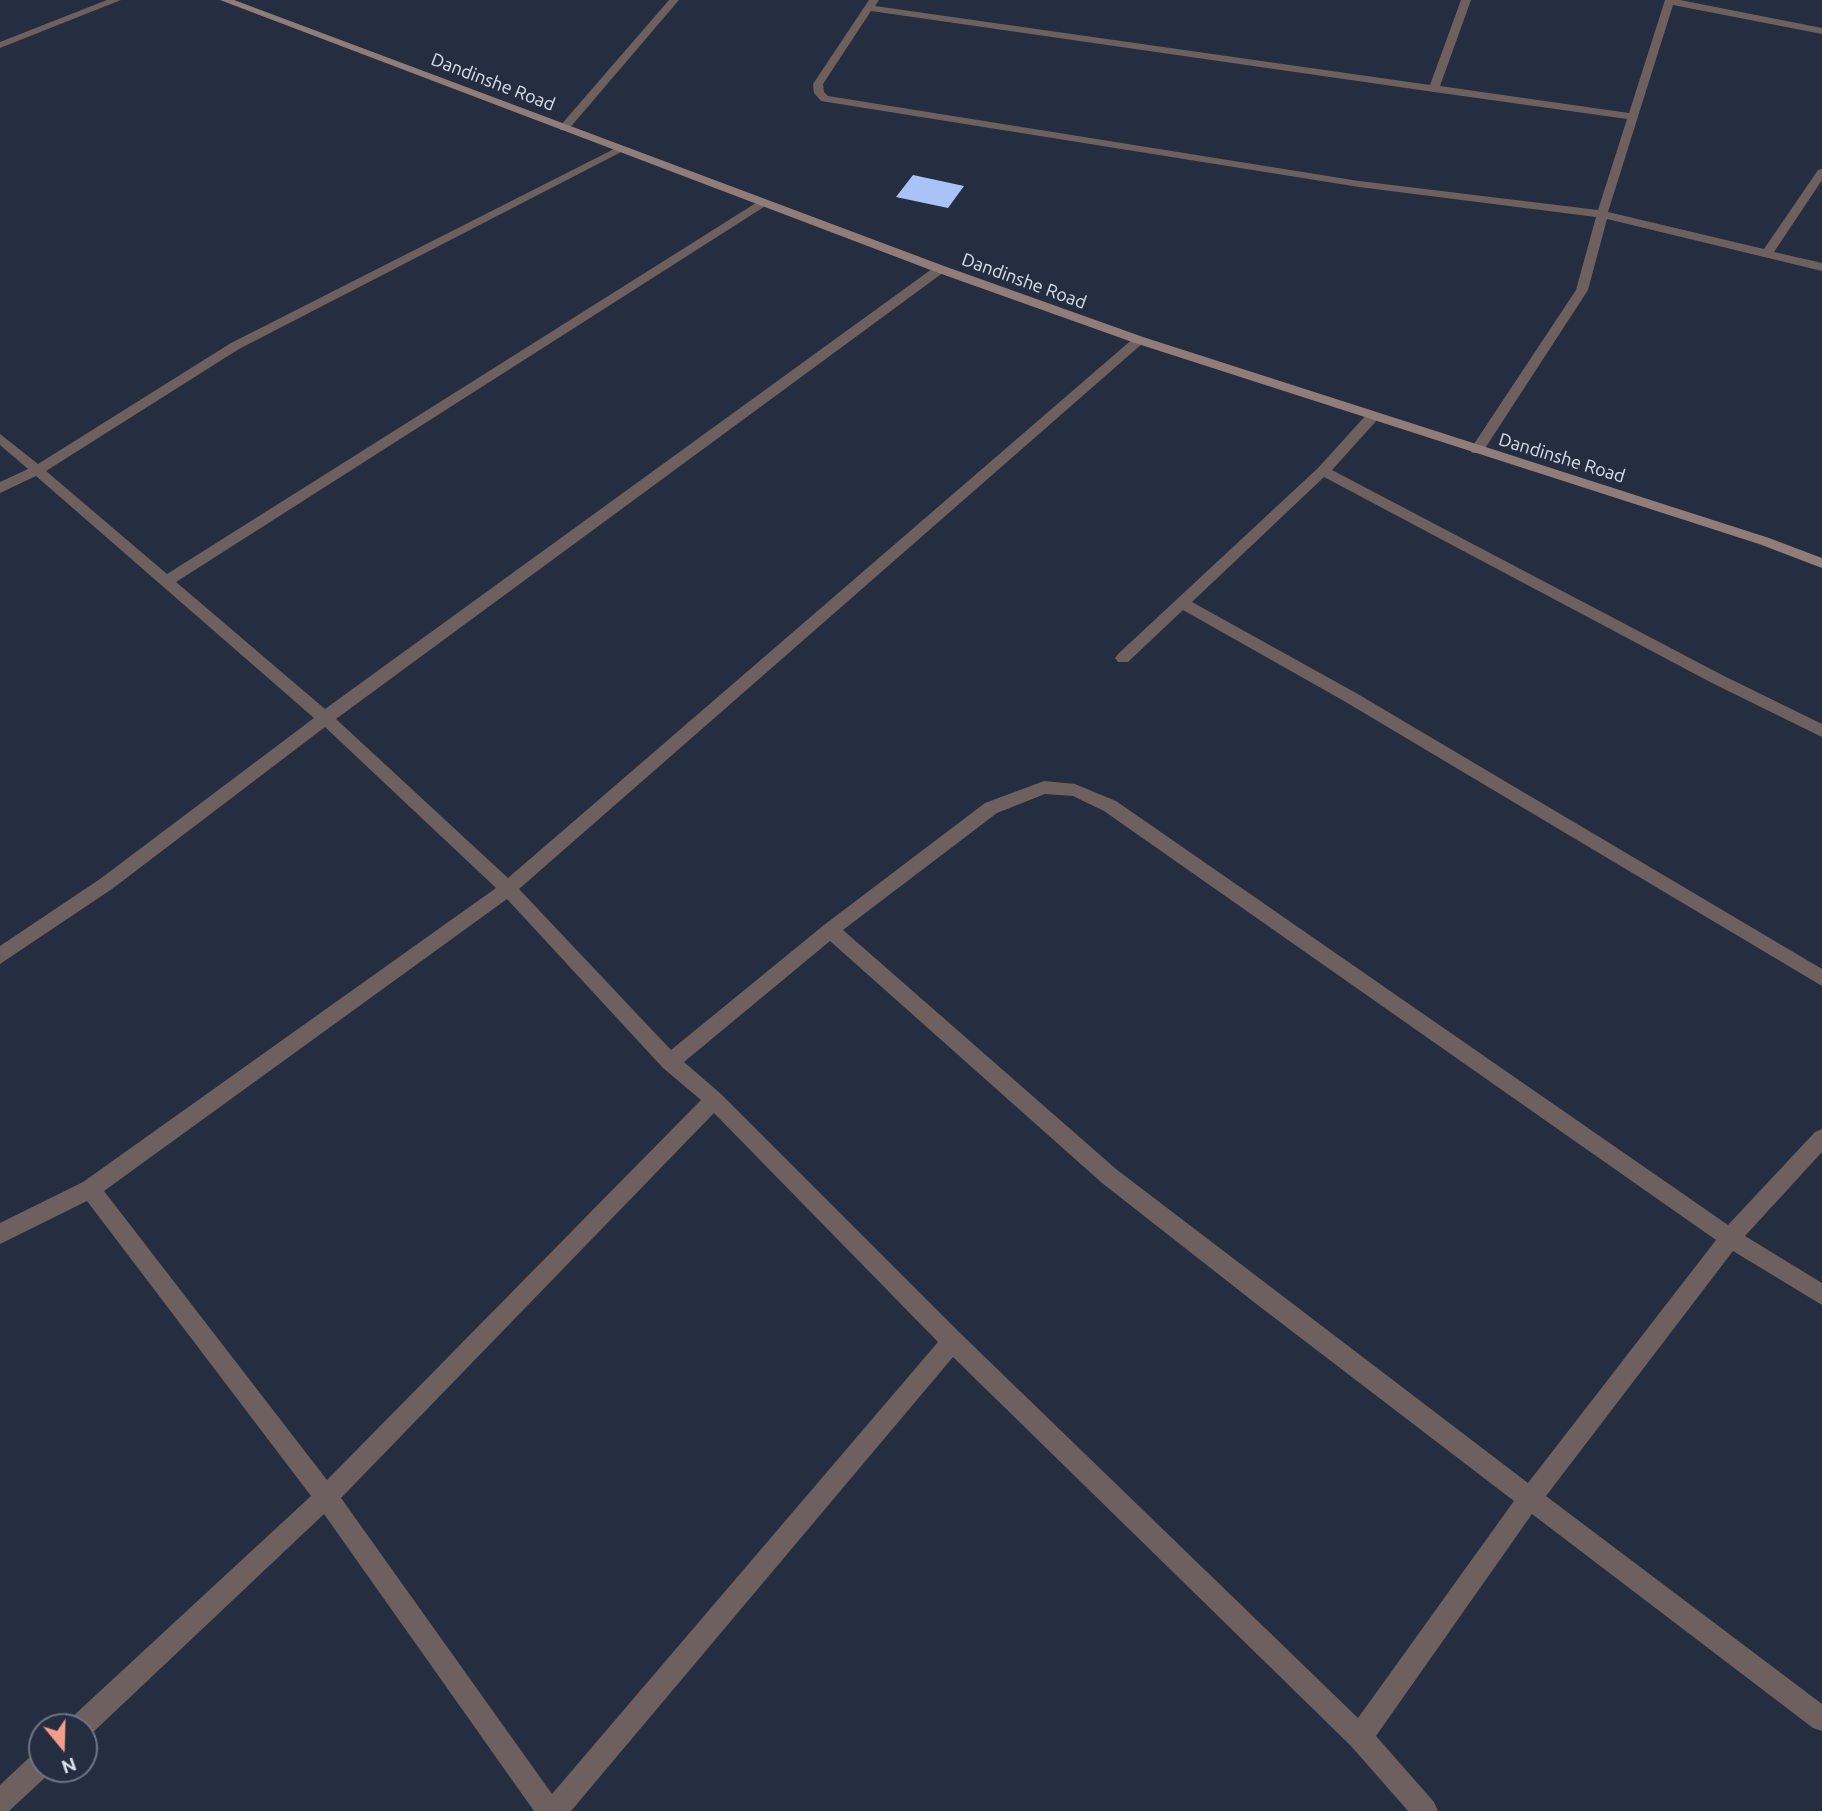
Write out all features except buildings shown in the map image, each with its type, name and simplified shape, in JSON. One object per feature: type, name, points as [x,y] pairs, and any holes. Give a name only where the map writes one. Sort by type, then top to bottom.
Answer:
[{"type":"street","points":[[0,45],[116,0]]},
{"type":"street","name":"Dandinshe Road","points":[[225,0],[940,269],[1139,340],[1764,541],[1822,563]]},
{"type":"street","points":[[564,128],[674,0]]},
{"type":"street","points":[[1434,89],[1466,0]]},
{"type":"street","points":[[1477,450],[1582,290],[1602,214],[1670,1],[1822,32]]},
{"type":"street","points":[[1632,117],[872,4],[818,84],[819,93],[825,99],[1359,184],[1602,214],[1822,267]]},
{"type":"street","points":[[0,488],[36,471],[235,346],[622,149]]},
{"type":"street","points":[[1768,252],[1822,172]]},
{"type":"street","points":[[166,581],[764,203]]},
{"type":"street","points":[[0,956],[106,884],[326,719],[940,269]]},
{"type":"street","points":[[0,1234],[90,1189],[508,889],[1139,340]]},
{"type":"street","points":[[1123,658],[1323,471],[1373,416]]},
{"type":"street","points":[[0,438],[326,719],[508,889],[670,1062],[714,1101],[952,1340],[1360,1737],[1424,1811]]},
{"type":"street","points":[[1323,471],[1717,679],[1822,731]]},
{"type":"street","points":[[1182,603],[1350,697],[1822,978]]},
{"type":"street","points":[[670,1062],[830,930],[991,808],[1044,787],[1075,790],[1111,806],[1730,1238],[1822,1295]]},
{"type":"street","points":[[830,930],[1109,1176],[1822,1719]]},
{"type":"street","points":[[95,1713],[326,1497],[714,1101]]},
{"type":"street","points":[[1360,1737],[1530,1498],[1730,1238],[1822,1138]]},
{"type":"street","points":[[90,1189],[326,1497],[551,1811],[952,1340]]},
{"type":"street","points":[[0,1802],[28,1776]]}]
